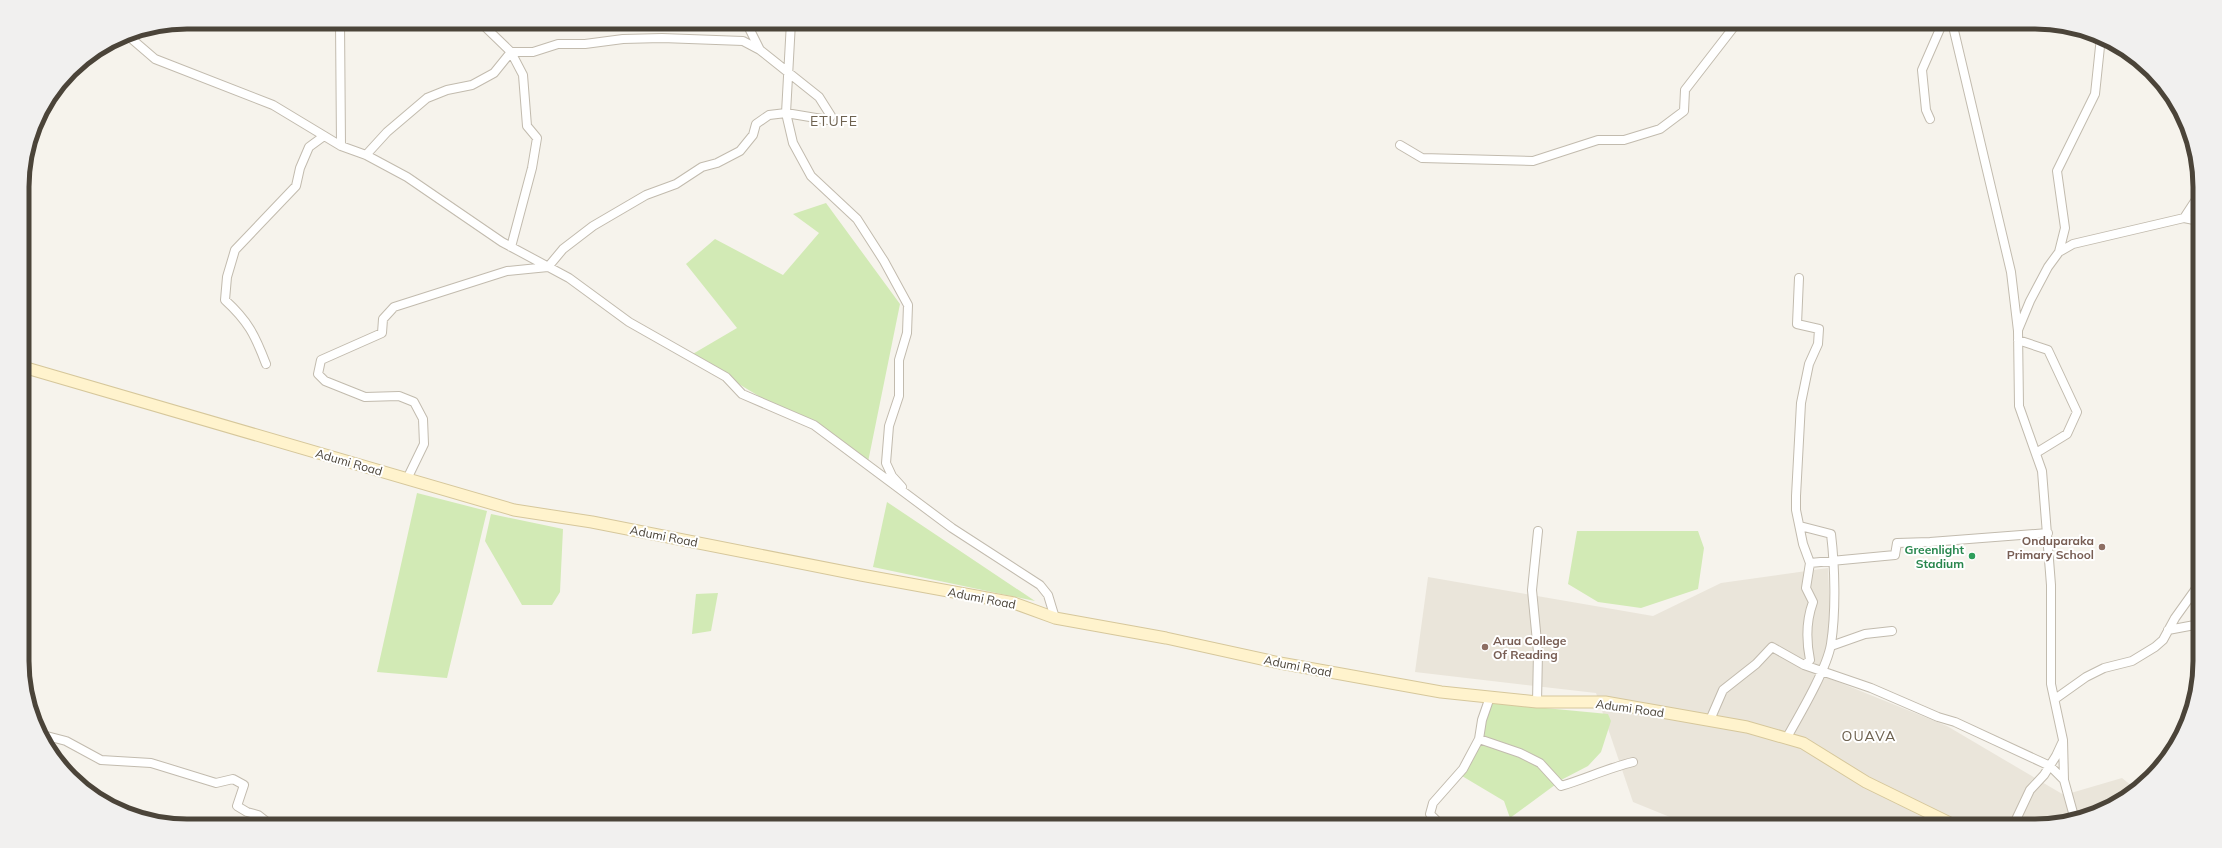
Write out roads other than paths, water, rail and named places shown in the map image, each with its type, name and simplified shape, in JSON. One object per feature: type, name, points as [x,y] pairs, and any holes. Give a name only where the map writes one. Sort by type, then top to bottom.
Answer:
[{"type":"main road","name":"Adumi Road","points":[[29,368],[514,510],[592,522],[861,575],[1014,603],[1055,618],[1166,638],[1280,663],[1441,692],[1537,702],[1605,702],[1747,727],[1803,743],[1866,782],[1942,819]]},
{"type":"street","points":[[340,29],[341,146]]},
{"type":"street","points":[[487,29],[511,52],[523,75],[527,126],[537,138],[532,168],[511,246]]},
{"type":"street","points":[[750,29],[760,50]]},
{"type":"street","points":[[791,29],[786,113],[793,143],[811,176],[857,219],[884,261],[908,305],[908,333],[899,360],[899,396],[889,426],[886,462],[892,476],[910,496]]},
{"type":"street","points":[[1400,145],[1422,158],[1533,161],[1598,140],[1624,140],[1660,129],[1684,111],[1685,90],[1732,29]]},
{"type":"street","points":[[1930,119],[1926,110],[1922,70],[1940,29]]},
{"type":"street","points":[[1954,29],[2011,272],[2018,331],[2019,406],[2042,471],[2051,585],[2051,684],[2063,740],[2064,780],[2074,814]]},
{"type":"street","points":[[407,479],[424,444],[423,419],[414,402],[398,396],[366,396],[325,381],[318,374],[321,360],[382,333],[383,319],[394,307],[507,271],[548,267],[563,249],[593,226],[646,195],[676,184],[702,167],[717,163],[740,151],[753,135],[756,124],[769,114],[786,113],[822,120],[828,120],[831,116],[819,97],[760,50],[743,41],[662,38],[623,39],[586,44],[558,44],[533,52],[511,52]]},
{"type":"street","points":[[132,39],[155,59],[273,105],[341,146],[366,155],[407,177],[511,246],[569,278],[629,322],[726,377],[742,394],[814,425],[952,528],[1040,586],[1048,596],[1055,618]]},
{"type":"street","points":[[2018,331],[2030,301],[2048,267],[2059,252],[2066,228],[2057,171],[2095,94],[2100,43]]},
{"type":"street","points":[[366,155],[387,132],[427,98],[447,90],[472,85],[494,73],[511,52]]},
{"type":"street","points":[[266,364],[255,336],[242,315],[225,300],[227,278],[235,250],[296,186],[300,168],[309,146],[324,136]]},
{"type":"street","points":[[2184,218],[2193,204]]},
{"type":"street","points":[[2059,252],[2073,244],[2184,218],[2193,220]]},
{"type":"street","points":[[1799,278],[1797,324],[1819,329],[1818,344],[1809,364],[1801,403],[1796,496],[1796,510],[1810,563],[1806,588],[1813,602],[1808,616],[1807,643],[1810,660],[1804,665]]},
{"type":"street","points":[[2018,340],[2048,350],[2077,412],[2067,434],[2036,453]]},
{"type":"street","points":[[1786,739],[1820,672],[1831,646],[1835,561],[1832,534],[1800,526]]},
{"type":"street","points":[[1537,702],[1538,652],[1532,590],[1538,531]]},
{"type":"street","points":[[1810,563],[1895,555],[1897,543],[2048,533]]},
{"type":"street","points":[[2055,699],[2086,677],[2104,668],[2132,661],[2147,653],[2163,640],[2193,593]]},
{"type":"street","points":[[2168,630],[2193,625]]},
{"type":"street","points":[[1831,646],[1865,634],[1892,631]]},
{"type":"street","points":[[1710,720],[1723,690],[1756,664],[1772,647],[1820,672],[1871,688],[1938,717],[1955,722],[2050,766],[2064,780]]},
{"type":"street","points":[[1435,819],[1430,814],[1433,802],[1463,769],[1479,739],[1482,720],[1490,697]]},
{"type":"street","points":[[48,736],[66,741],[101,760],[151,763],[216,783],[233,779],[244,785],[237,806],[247,812],[258,815],[263,819]]},
{"type":"street","points":[[1479,739],[1520,753],[1540,763],[1560,786],[1582,780],[1599,771],[1633,762]]},
{"type":"street","points":[[2016,819],[2030,790],[2050,766],[2063,740]]},
{"type":"place","name":"Onduparaka Primary School","points":[[2102,547]]},
{"type":"place","name":"Greenlight Stadium","points":[[1972,556]]},
{"type":"place","name":"Arua College Of Reading","points":[[1485,647]]},
{"type":"district","name":"ETUFE","points":[[834,121]]},
{"type":"district","name":"OUAVA","points":[[1869,736]]}]
